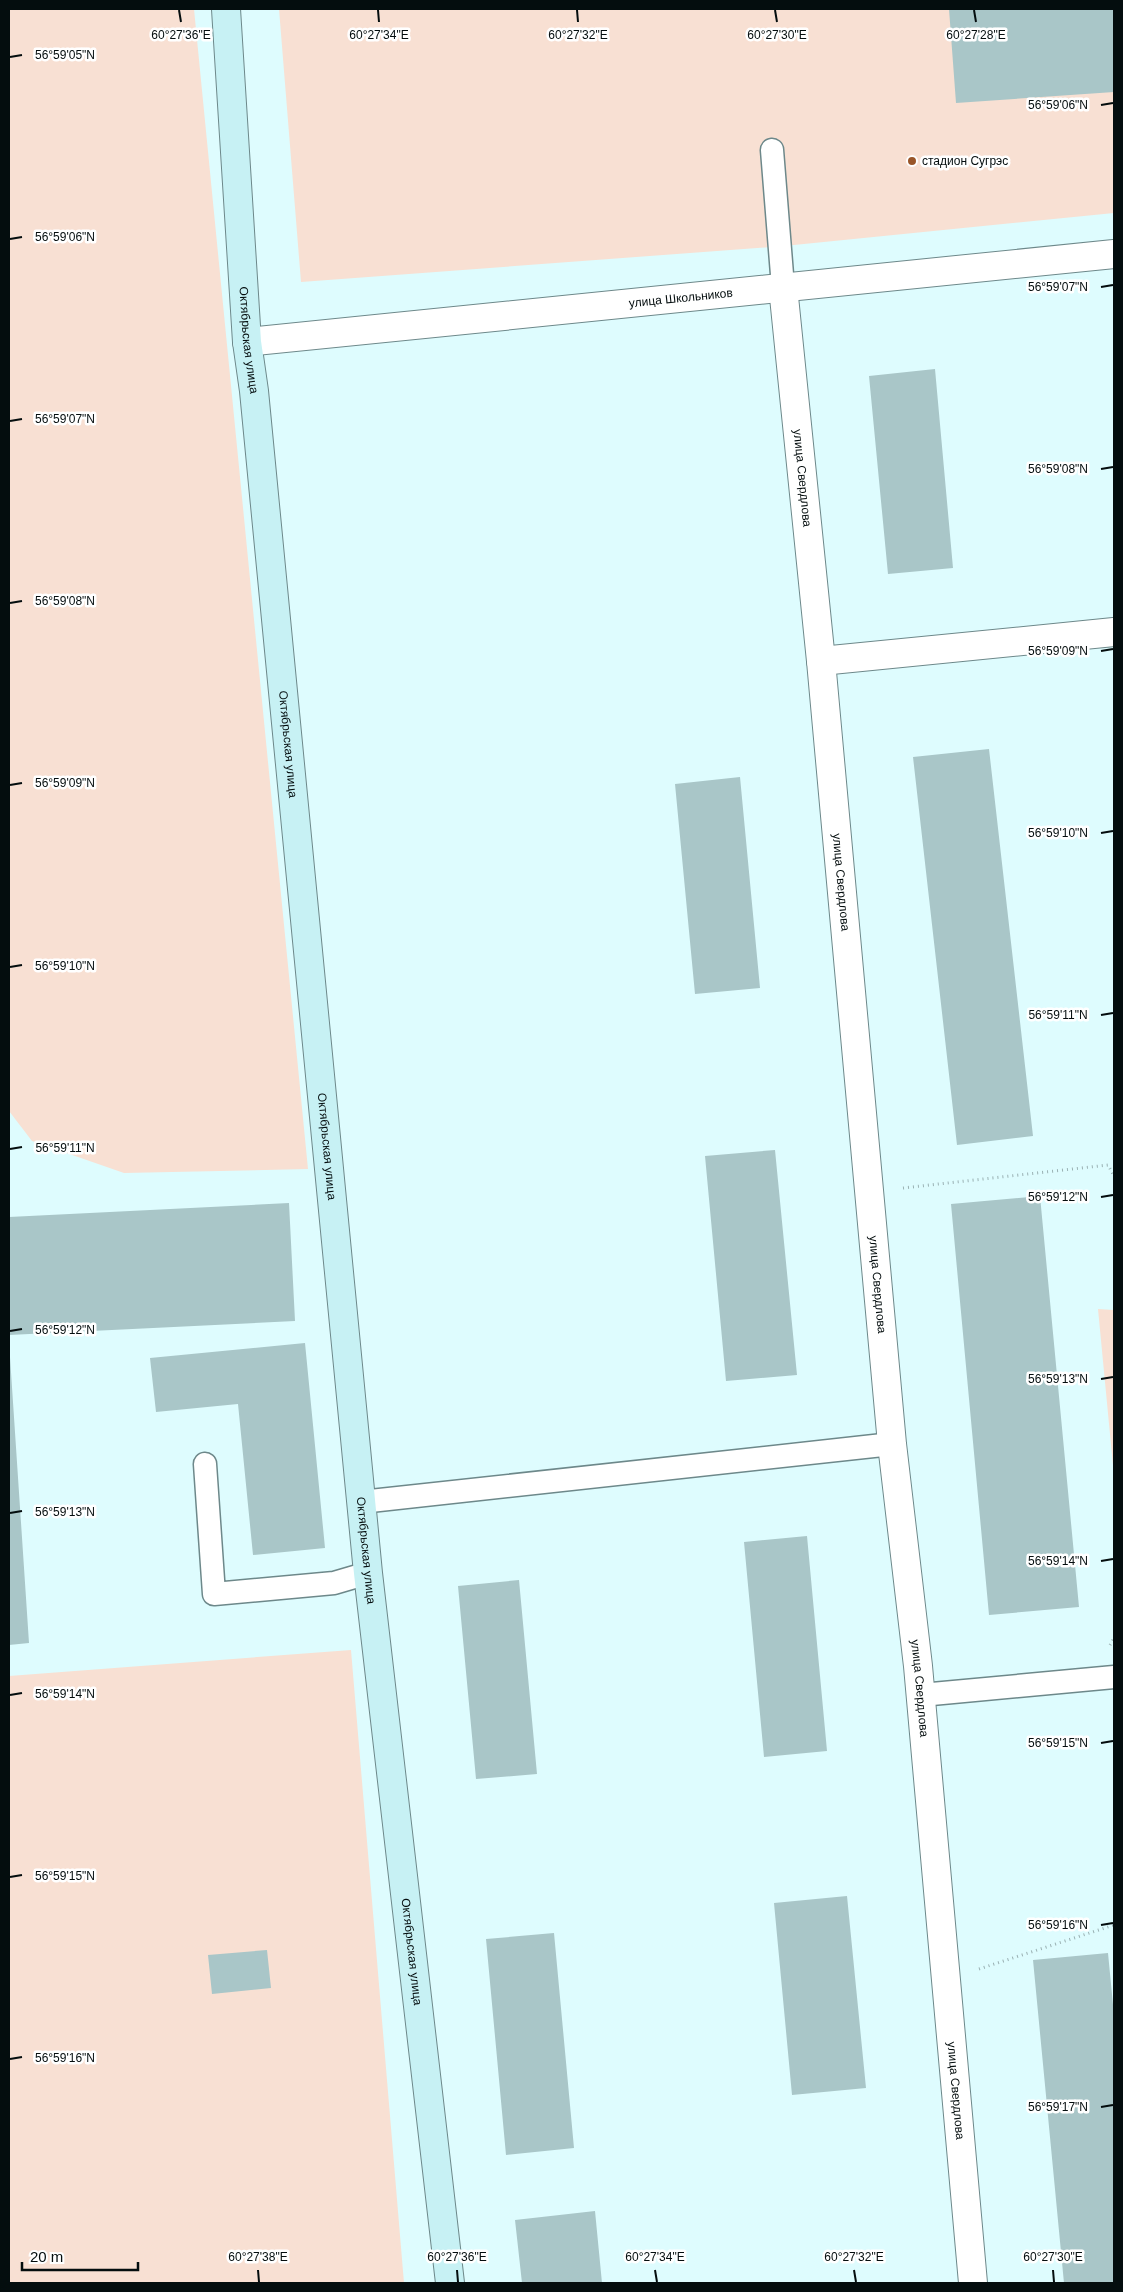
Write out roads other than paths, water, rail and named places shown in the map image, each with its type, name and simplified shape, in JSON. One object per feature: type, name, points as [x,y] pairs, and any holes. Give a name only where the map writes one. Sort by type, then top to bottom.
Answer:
[{"type":"street","name":"Октябрьская улица","points":[[226,9],[247,342],[256,411],[361,1502],[450,2283]]},
{"type":"street","name":"улица Школьников","points":[[247,342],[1114,254]]},
{"type":"street","name":"улица Свердлова","points":[[783,287],[821,661],[892,1444],[921,1695],[973,2283]]},
{"type":"street","points":[[821,661],[1114,632]]},
{"type":"lane","points":[[772,150],[783,287]]},
{"type":"lane","points":[[361,1502],[892,1444]]},
{"type":"lane","points":[[204,1464],[214,1594],[334,1583],[368,1573]]},
{"type":"lane","points":[[921,1695],[1114,1677]]},
{"type":"place","name":"стадион Сугрэс","points":[[912,161]]}]
